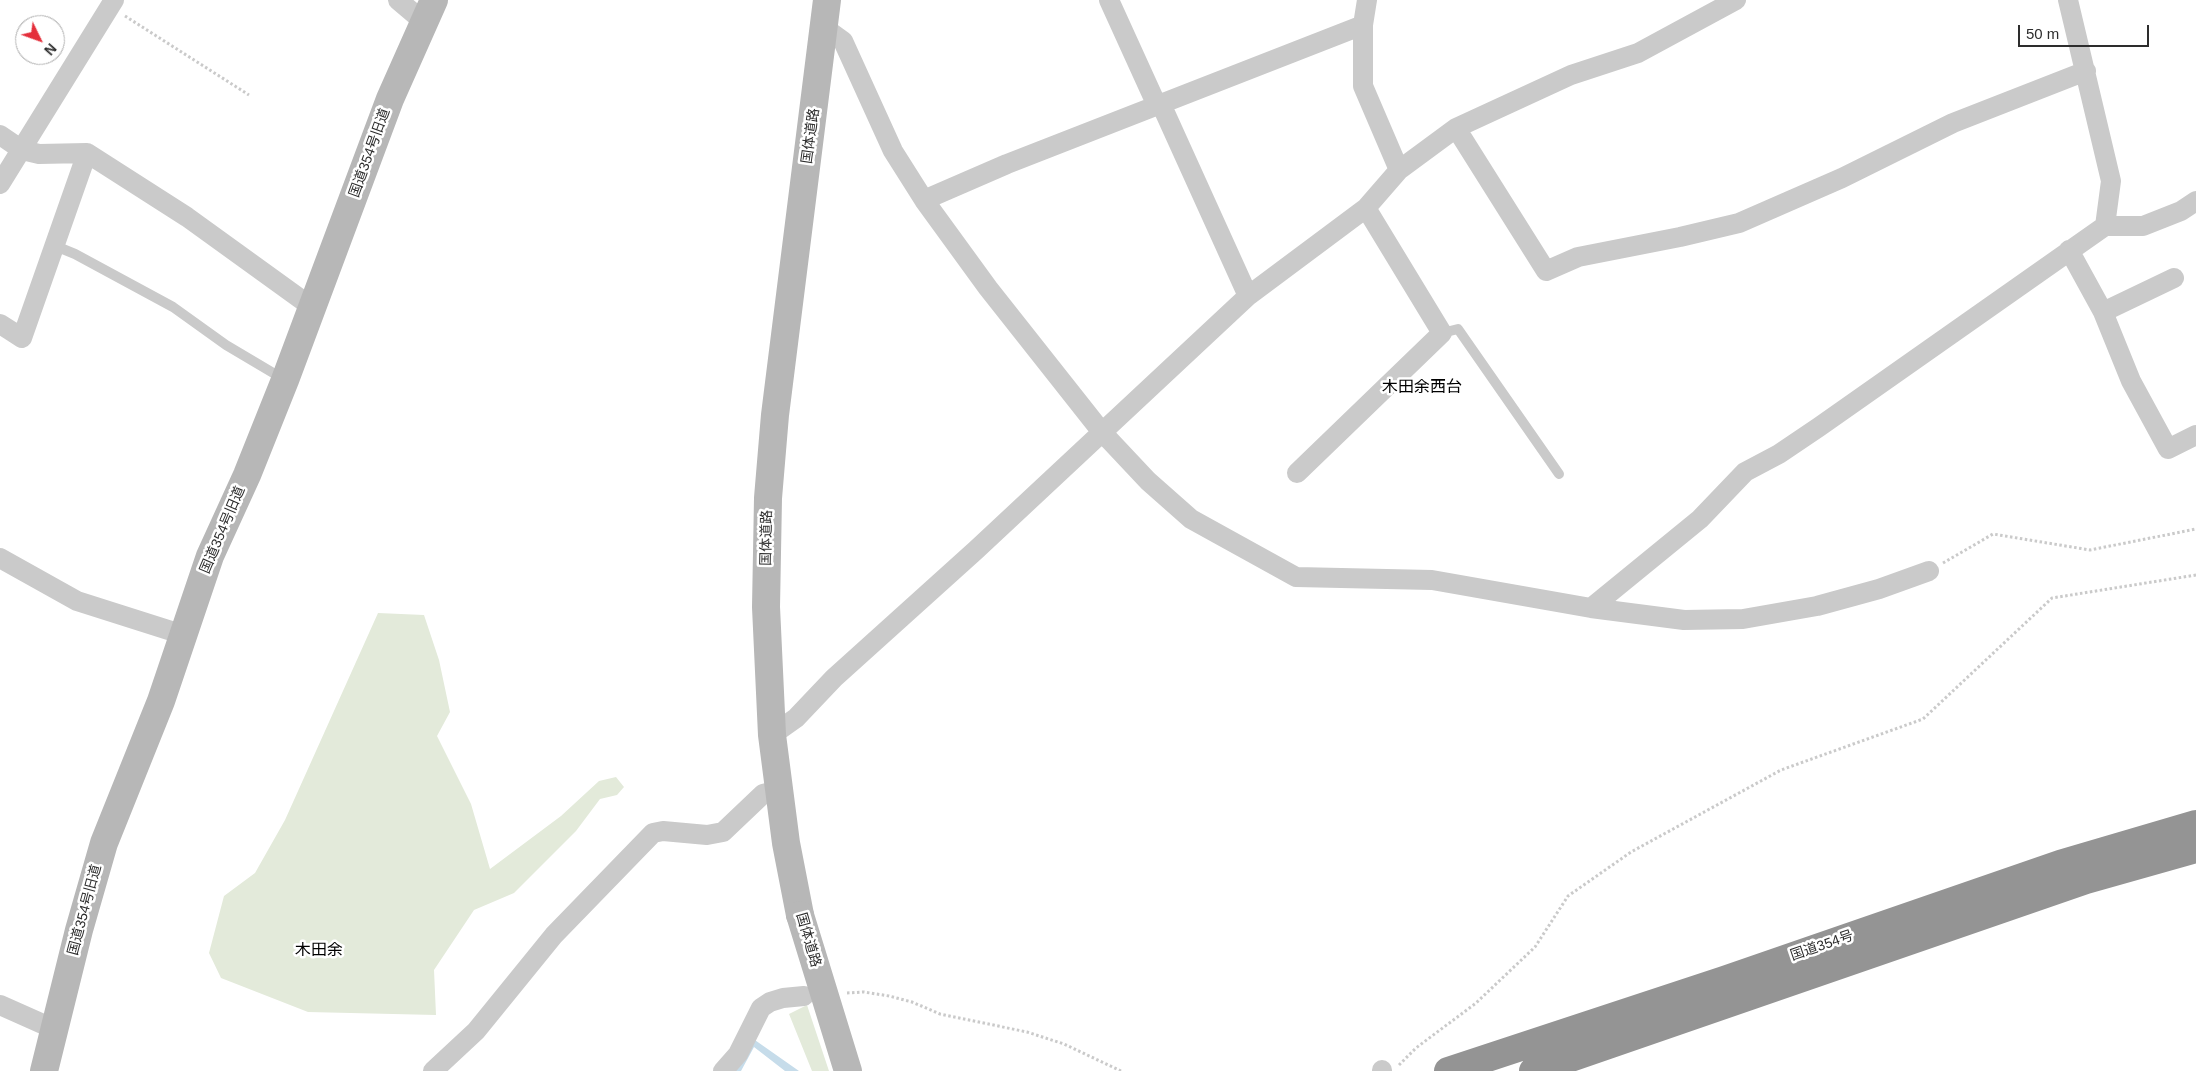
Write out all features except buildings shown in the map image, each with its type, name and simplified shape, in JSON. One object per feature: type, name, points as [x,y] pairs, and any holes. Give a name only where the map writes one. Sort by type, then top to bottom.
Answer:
[{"type":"highway","name":"国道354号","points":[[1448,1071],[1734,976],[2060,864],[2196,824]]},
{"type":"highway","name":"国道354号","points":[[1533,1071],[2086,880],[2196,849]]},
{"type":"street","points":[[398,0],[429,11]]},
{"type":"street","name":"国体道路","points":[[827,0],[775,415],[768,498],[766,607],[772,735],[779,790],[800,914],[848,1071]]},
{"type":"street","points":[[1109,0],[1154,99],[1161,104],[1248,296]]},
{"type":"street","points":[[1367,0],[1363,25],[1363,86],[1399,170]]},
{"type":"street","points":[[772,735],[796,718],[834,678],[969,556],[1248,296],[1366,208],[1399,170],[1456,128],[1571,75],[1638,53],[1736,0]]},
{"type":"street","points":[[2068,0],[2111,181],[2105,226]]},
{"type":"street","points":[[0,184],[112,3]]},
{"type":"street","name":"国道354号旧道","points":[[44,1071],[104,842],[184,635],[210,556],[247,475],[285,380],[390,100],[429,11]]},
{"type":"street","points":[[924,200],[1007,164],[1363,25]]},
{"type":"street","points":[[825,28],[843,41],[893,151],[924,200],[988,288],[1101,431],[1148,481],[1190,519],[1296,577],[1432,580],[1591,608],[1684,620],[1743,619],[1817,606],[1879,589],[1929,571]]},
{"type":"street","points":[[1456,128],[1546,271],[1578,257],[1680,238],[1739,223],[1842,178],[1953,123],[2086,71]]},
{"type":"street","points":[[0,135],[22,150],[39,154],[86,154],[186,217],[312,308]]},
{"type":"street","points":[[0,324],[22,338],[86,154]]},
{"type":"street","points":[[1591,608],[1700,519],[1746,472],[1779,454],[1819,427],[2105,226],[2143,226],[2181,212],[2196,202]]},
{"type":"street","points":[[1297,474],[1442,334],[1366,208]]},
{"type":"street","points":[[2070,250],[2103,312],[2131,381],[2168,449],[2196,435]]},
{"type":"street","points":[[2103,312],[2174,278]]},
{"type":"street","points":[[0,558],[78,601],[184,635]]},
{"type":"street","points":[[433,1071],[476,1031],[554,935],[653,833],[663,830],[707,835],[723,832],[763,794],[779,790]]},
{"type":"street","points":[[723,1071],[738,1054],[761,1008],[770,1002],[783,998],[804,996]]},
{"type":"street","points":[[0,1005],[54,1029]]},
{"type":"lane","points":[[53,245],[75,254],[173,307],[226,345],[285,380]]},
{"type":"lane","points":[[1442,334],[1458,329],[1558,474]]},
{"type":"path","points":[[112,3],[249,95]]},
{"type":"path","points":[[1929,571],[1994,534],[2090,550],[2196,529]]},
{"type":"path","points":[[1382,1070],[1400,1065],[1416,1048],[1476,1003],[1535,947],[1568,896],[1631,852],[1781,770],[1923,719],[2052,598],[2196,575]]},
{"type":"path","points":[[839,994],[864,992],[889,996],[912,1002],[940,1014],[1027,1032],[1064,1044],[1121,1071]]},
{"type":"green space","points":[[378,613],[424,615],[439,660],[450,712],[437,736],[471,804],[490,869],[561,816],[599,781],[616,777],[624,787],[617,795],[600,799],[576,831],[514,893],[474,910],[434,970],[436,1015],[308,1012],[221,978],[209,953],[224,896],[255,873],[285,820]]},
{"type":"green space","points":[[807,1005],[829,1071],[812,1071],[789,1014]]},
{"type":"water","points":[[752,1038],[799,1071],[785,1071],[754,1047],[741,1071],[729,1071]]},
{"type":"district","name":"木田余西台","points":[[1422,388]]},
{"type":"district","name":"木田余","points":[[319,951]]}]
